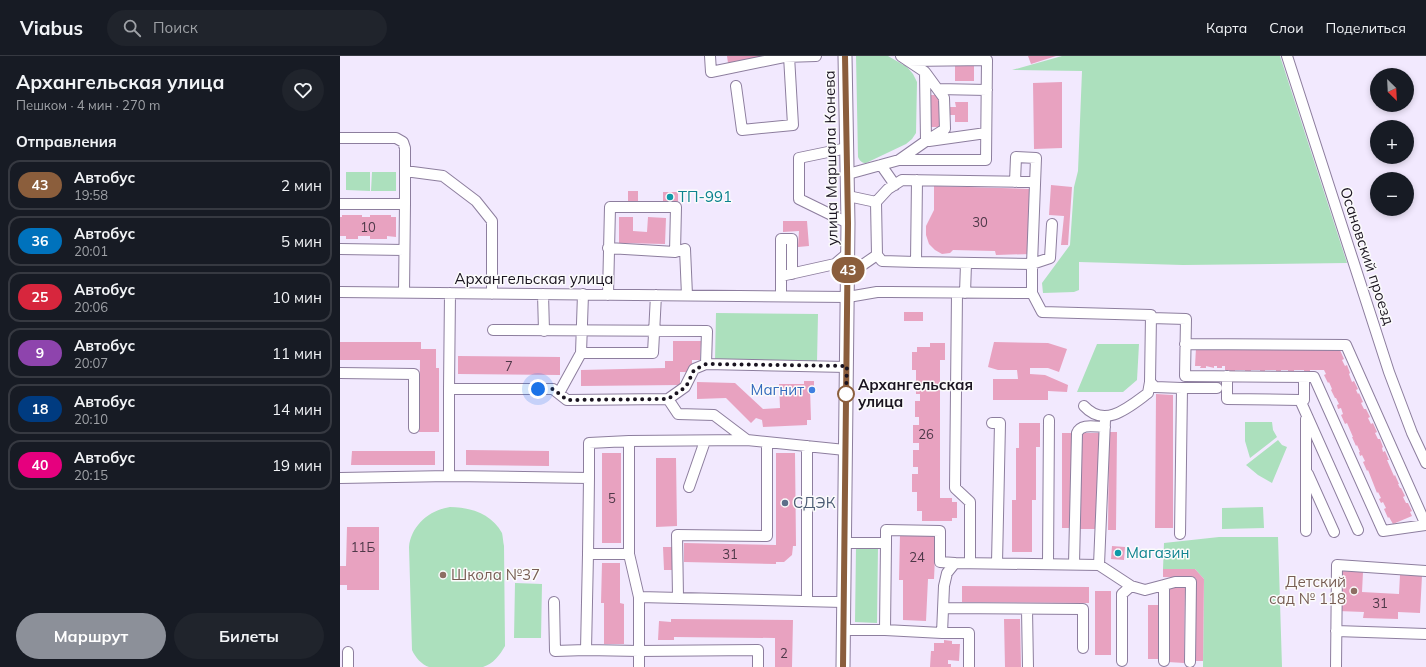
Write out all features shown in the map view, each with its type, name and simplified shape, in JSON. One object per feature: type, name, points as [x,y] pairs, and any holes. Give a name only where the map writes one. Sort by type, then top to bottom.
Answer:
[{"type":"main road","name":"улица Маршала Конева","points":[[843,667],[848,297],[848,174],[845,56]]},
{"type":"street","points":[[710,56],[711,72],[789,57],[816,56]]},
{"type":"street","name":"Осановский проезд","points":[[1287,56],[1389,372],[1412,433],[1426,463]]},
{"type":"street","points":[[736,86],[742,130],[793,126],[789,57]]},
{"type":"street","points":[[899,160],[944,129],[944,98],[925,72],[904,58]]},
{"type":"street","points":[[848,174],[899,160],[986,160],[987,60],[904,58]]},
{"type":"street","points":[[925,72],[926,141]]},
{"type":"street","points":[[938,89],[986,90]]},
{"type":"street","points":[[926,141],[986,133]]},
{"type":"street","points":[[340,138],[396,138],[400,140],[406,148],[404,293]]},
{"type":"street","points":[[847,148],[799,158],[800,199],[848,223]]},
{"type":"street","points":[[1015,182],[1016,157],[1036,158],[1032,293],[1042,312],[1151,315],[1151,318],[1186,319],[1185,344],[1185,376],[1314,377],[1383,531],[1426,525],[1423,511],[1346,345],[1185,344]]},
{"type":"street","points":[[881,165],[895,185]]},
{"type":"street","points":[[405,171],[443,176],[476,201],[492,221],[492,294]]},
{"type":"street","points":[[1035,182],[902,180],[888,189],[876,202],[877,255],[882,261],[966,264],[1032,264],[1050,258],[1052,224]]},
{"type":"street","points":[[916,262],[917,180]]},
{"type":"street","points":[[848,196],[876,202]]},
{"type":"street","points":[[340,204],[405,204]]},
{"type":"street","points":[[608,295],[610,207],[676,207],[675,252]]},
{"type":"street","points":[[782,296],[781,239],[792,239],[792,274]]},
{"type":"street","points":[[608,248],[675,252],[685,249],[687,295]]},
{"type":"street","points":[[340,249],[404,250]]},
{"type":"street","points":[[781,276],[835,264],[848,253]]},
{"type":"street","points":[[848,275],[877,255]]},
{"type":"street","points":[[966,264],[961,293],[955,488],[970,502],[970,562]]},
{"type":"street","name":"Архангельская улица","points":[[340,292],[848,297],[877,292],[1032,293]]},
{"type":"street","points":[[449,476],[450,293]]},
{"type":"street","points":[[543,294],[544,331]]},
{"type":"street","points":[[558,393],[581,353],[582,294]]},
{"type":"street","points":[[581,353],[653,353],[656,295]]},
{"type":"street","points":[[1074,564],[1077,433],[1082,427],[1105,422],[1148,393],[1150,382],[1151,318]]},
{"type":"street","points":[[493,330],[707,331],[706,364]]},
{"type":"street","points":[[449,389],[553,389],[567,400],[668,399],[686,387],[694,370],[706,364],[847,366]]},
{"type":"street","points":[[340,373],[414,374],[414,428]]},
{"type":"street","points":[[1227,376],[1227,399],[1300,400],[1304,400],[1304,377]]},
{"type":"street","points":[[1150,382],[1155,387],[1217,388]]},
{"type":"street","points":[[1180,534],[1182,388]]},
{"type":"street","points":[[668,399],[678,414],[714,415],[747,440]]},
{"type":"street","points":[[1300,400],[1358,530]]},
{"type":"street","points":[[1084,406],[1092,414],[1105,422]]},
{"type":"street","points":[[1306,415],[1306,531]]},
{"type":"street","points":[[1048,563],[1049,420]]},
{"type":"street","points":[[1099,565],[1105,422]]},
{"type":"street","points":[[992,423],[1000,423],[997,563]]},
{"type":"street","points":[[586,650],[589,443],[629,441],[747,440],[845,450]]},
{"type":"street","points":[[629,441],[629,554],[639,597],[639,667]]},
{"type":"street","points":[[689,487],[705,441]]},
{"type":"street","points":[[678,597],[677,535],[767,536],[767,443]]},
{"type":"street","points":[[807,446],[807,601]]},
{"type":"street","points":[[1306,471],[1334,532]]},
{"type":"street","points":[[340,478],[449,476],[589,478]]},
{"type":"street","points":[[885,630],[886,530],[940,531],[940,562],[947,573]]},
{"type":"street","points":[[844,543],[886,543]]},
{"type":"street","points":[[588,554],[629,554]]},
{"type":"street","points":[[940,562],[1099,565],[1131,586],[1145,590],[1175,582],[1191,582],[1190,662]]},
{"type":"street","points":[[942,633],[944,586],[947,573],[955,563]]},
{"type":"street","points":[[1336,667],[1337,565],[1426,571]]},
{"type":"street","points":[[1164,585],[1164,661]]},
{"type":"street","points":[[1122,661],[1122,594],[1131,586]]},
{"type":"street","points":[[639,597],[843,602]]},
{"type":"street","points":[[554,602],[555,651],[758,650],[758,667]]},
{"type":"street","points":[[943,608],[1083,609],[1083,648]]},
{"type":"street","points":[[1027,609],[1028,667]]},
{"type":"street","points":[[843,630],[969,633],[969,667]]},
{"type":"street","points":[[1336,631],[1426,634]]},
{"type":"street","points":[[348,652],[348,667]]},
{"type":"green space","points":[[856,56],[888,56],[907,67],[917,82],[916,133],[906,144],[866,163],[861,162],[858,157]]},
{"type":"green space","points":[[1062,56],[1280,56],[1347,263],[1183,265],[1079,262],[1079,290],[1074,292],[1043,293],[1042,283],[1070,245],[1074,187],[1078,171],[1082,71],[1012,70]]},
{"type":"green space","points":[[346,172],[370,172],[370,191],[346,190]]},
{"type":"green space","points":[[372,172],[396,172],[396,191],[371,191]]},
{"type":"green space","points":[[716,313],[818,314],[817,362],[715,361]]},
{"type":"green space","points":[[1097,344],[1139,344],[1137,380],[1123,392],[1077,392]]},
{"type":"green space","points":[[1245,422],[1272,422],[1273,430],[1277,437],[1250,458],[1245,441]]},
{"type":"green space","points":[[1278,440],[1282,445],[1287,447],[1272,483],[1258,475],[1246,465]]},
{"type":"green space","points":[[450,507],[473,510],[486,516],[498,526],[502,533],[504,546],[505,646],[496,659],[483,667],[429,667],[419,660],[412,650],[410,539],[417,526],[428,515]]},
{"type":"green space","points":[[1263,507],[1264,528],[1222,529],[1222,508]]},
{"type":"green space","points":[[1219,537],[1278,537],[1282,667],[1203,667],[1204,579],[1195,569],[1163,569],[1164,543]]},
{"type":"green space","points":[[856,547],[878,547],[877,623],[855,622]]},
{"type":"green space","points":[[515,583],[542,584],[541,638],[514,638]]},
{"type":"building","points":[[727,56],[762,56],[762,57],[728,63]]},
{"type":"building","points":[[1028,56],[1056,56],[1031,64]]},
{"type":"building","points":[[955,57],[974,57],[974,81],[955,81]]},
{"type":"building","points":[[1062,82],[1062,148],[1034,149],[1033,83]]},
{"type":"building","points":[[930,95],[939,95],[939,107],[956,107],[955,102],[968,102],[968,122],[955,122],[955,115],[939,115],[939,127],[929,127]]},
{"type":"building","points":[[1051,185],[1072,187],[1068,245],[1061,245],[1064,216],[1049,215]]},
{"type":"building","points":[[934,186],[1031,189],[1031,254],[996,255],[995,251],[953,250],[950,253],[942,254],[935,250],[929,244],[926,235],[926,226],[934,210]]},
{"type":"building","points":[[628,191],[638,191],[638,202],[628,202]]},
{"type":"building","name":"ТП-991","points":[[663,192],[678,192],[678,203],[663,203]]},
{"type":"building","points":[[342,215],[362,215],[362,217],[370,217],[370,215],[391,215],[391,217],[396,217],[396,237],[387,236],[387,239],[370,239],[370,236],[358,236],[358,239],[346,239],[346,236],[340,236],[340,217],[342,217]]},
{"type":"building","points":[[619,217],[633,217],[633,231],[647,232],[648,217],[666,218],[665,244],[619,243]]},
{"type":"building","points":[[783,221],[807,221],[809,246],[798,247],[799,231],[783,232]]},
{"type":"building","points":[[904,312],[923,312],[923,321],[904,321]]},
{"type":"building","points":[[673,341],[701,341],[700,360],[692,360],[692,372],[680,372],[680,385],[581,386],[581,370],[665,368],[665,361],[673,361]]},
{"type":"building","points":[[340,342],[421,342],[421,349],[436,349],[436,368],[439,368],[439,432],[419,432],[420,360],[340,360]]},
{"type":"building","points":[[994,342],[1048,343],[1067,349],[1059,372],[1048,368],[1030,368],[1030,374],[1045,375],[1068,385],[1067,392],[1048,391],[1048,400],[993,400],[993,379],[1018,379],[1017,370],[998,370],[988,367]]},
{"type":"building","points":[[930,343],[945,343],[945,360],[940,360],[940,498],[952,498],[952,502],[957,502],[957,518],[952,518],[952,521],[922,521],[922,511],[917,511],[917,492],[912,492],[912,474],[918,474],[918,467],[913,467],[913,450],[919,450],[919,443],[913,443],[913,425],[919,425],[919,417],[915,417],[915,401],[920,401],[920,394],[916,394],[916,370],[912,370],[912,352],[917,352],[917,347],[930,347]]},
{"type":"building","points":[[1196,348],[1340,350],[1344,359],[1342,360],[1345,366],[1347,365],[1352,382],[1354,381],[1358,389],[1356,390],[1363,402],[1361,403],[1370,417],[1368,418],[1371,424],[1373,423],[1377,432],[1375,433],[1378,439],[1380,439],[1383,452],[1385,451],[1394,476],[1395,475],[1405,496],[1403,497],[1412,511],[1410,512],[1412,516],[1393,524],[1389,517],[1388,518],[1384,509],[1386,508],[1383,502],[1381,503],[1379,499],[1381,498],[1378,492],[1377,493],[1368,470],[1367,471],[1363,462],[1365,461],[1362,455],[1360,456],[1360,452],[1347,423],[1345,424],[1341,415],[1343,414],[1341,408],[1338,409],[1337,405],[1339,404],[1331,390],[1332,389],[1329,382],[1328,383],[1324,375],[1326,374],[1324,370],[1310,370],[1310,372],[1304,372],[1304,370],[1294,370],[1294,372],[1288,372],[1288,370],[1281,370],[1281,372],[1276,372],[1276,370],[1265,370],[1265,372],[1260,372],[1260,370],[1251,370],[1251,372],[1245,372],[1245,370],[1225,370],[1225,366],[1222,366],[1222,368],[1217,368],[1217,366],[1214,366],[1214,368],[1206,366],[1206,368],[1200,368],[1201,366],[1195,366]]},
{"type":"building","points":[[458,356],[560,357],[560,375],[458,374]]},
{"type":"building","points":[[804,381],[814,381],[814,388],[810,388],[811,420],[807,420],[807,425],[763,427],[762,420],[756,418],[751,423],[726,398],[697,399],[697,382],[735,383],[763,409],[780,408],[779,384],[804,384]]},
{"type":"building","points":[[1156,394],[1173,395],[1173,528],[1155,528]]},
{"type":"building","points":[[1019,423],[1040,423],[1040,447],[1036,447],[1036,500],[1032,500],[1032,552],[1012,552],[1012,500],[1016,500],[1016,448],[1019,448]]},
{"type":"building","points":[[1109,432],[1117,432],[1116,530],[1108,530]]},
{"type":"building","points":[[1062,433],[1072,433],[1071,528],[1062,528]]},
{"type":"building","points":[[1082,433],[1100,433],[1098,529],[1080,529]]},
{"type":"building","points":[[466,450],[549,451],[549,466],[466,465]]},
{"type":"building","points":[[352,451],[435,451],[435,465],[351,465]]},
{"type":"building","points":[[602,453],[621,453],[621,543],[602,543]]},
{"type":"building","points":[[776,453],[795,453],[796,546],[793,546],[792,555],[784,562],[776,562],[776,564],[684,562],[684,543],[776,545]]},
{"type":"building","points":[[656,458],[676,458],[677,526],[656,527]]},
{"type":"building","points":[[347,527],[379,527],[379,590],[347,590],[347,585],[340,585],[340,566],[346,566]]},
{"type":"building","points":[[900,534],[936,535],[934,579],[928,579],[926,621],[903,620],[903,580],[899,580]]},
{"type":"building","name":"Магазин","points":[[1112,546],[1125,547],[1124,560],[1111,559]]},
{"type":"building","points":[[663,547],[674,547],[674,570],[664,570]]},
{"type":"building","points":[[602,563],[620,563],[620,603],[624,604],[624,644],[604,644],[604,603],[601,603]]},
{"type":"building","points":[[1163,569],[1195,569],[1204,579],[1203,661],[1195,661],[1196,578],[1163,577]]},
{"type":"building","points":[[1340,571],[1363,572],[1362,592],[1399,594],[1400,575],[1422,576],[1420,613],[1398,612],[1398,619],[1363,618],[1364,612],[1338,611]]},
{"type":"building","points":[[962,586],[1089,587],[1089,603],[962,602]]},
{"type":"building","points":[[1169,588],[1185,588],[1184,663],[1168,662]]},
{"type":"building","points":[[1095,591],[1111,591],[1111,655],[1095,655]]},
{"type":"building","points":[[1148,605],[1159,605],[1159,659],[1148,659]]},
{"type":"building","points":[[671,619],[793,620],[792,667],[775,667],[775,638],[674,637],[674,640],[658,640],[659,621],[671,622]]},
{"type":"building","points":[[1004,619],[1020,619],[1021,667],[1005,667]]},
{"type":"building","points":[[944,640],[952,641],[952,644],[960,644],[959,661],[948,660],[948,664],[951,664],[951,667],[930,667],[931,651],[934,651],[934,643],[944,643]]},
{"type":"bus line","name":"43","points":[[843,667],[848,306],[845,56]]},
{"type":"place","name":"ТП-991","points":[[670,197]]},
{"type":"place","name":"Магнит","points":[[812,390]]},
{"type":"place","name":"Архангельская улица","points":[[846,394]]},
{"type":"place","name":"СДЭК","points":[[785,503]]},
{"type":"place","name":"Магазин","points":[[1118,553]]},
{"type":"place","name":"Школа №37","points":[[443,575]]},
{"type":"place","name":"Детский сад № 118","points":[[1354,591]]},
{"type":"route","points":[[538,389],[553,389],[567,400],[668,399],[686,387],[694,370],[706,364],[847,366],[846,394]]}]
